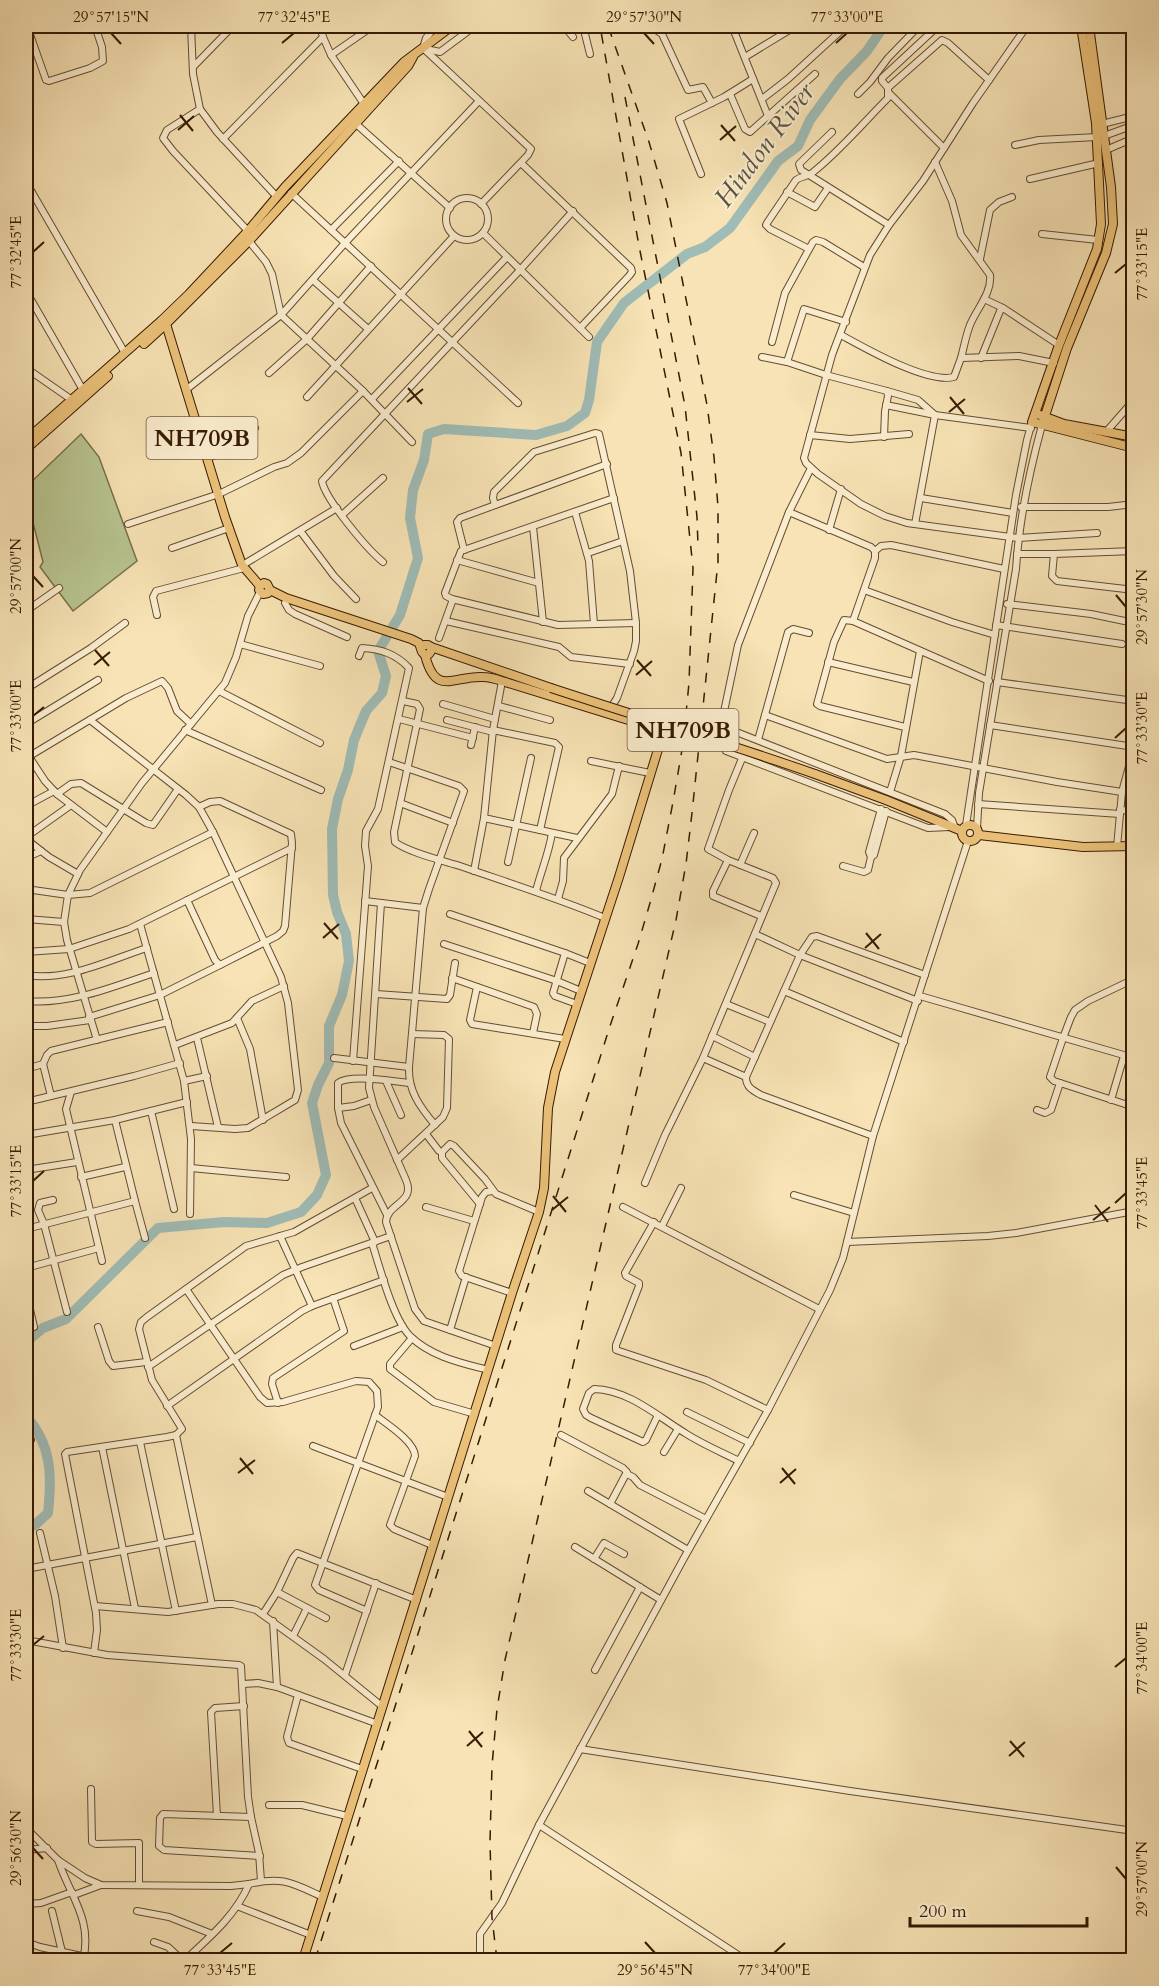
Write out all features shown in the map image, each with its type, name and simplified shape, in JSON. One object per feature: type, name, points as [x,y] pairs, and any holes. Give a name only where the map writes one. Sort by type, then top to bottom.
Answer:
[{"type":"highway","points":[[26,440],[125,353],[164,323]]},
{"type":"highway","points":[[26,449],[164,323]]},
{"type":"highway","name":"NH709B","points":[[164,323],[187,389],[229,528],[244,562],[264,589],[285,603],[314,611],[329,612]]},
{"type":"highway","name":"NH709B","points":[[264,589],[411,639],[426,650],[731,744],[959,828],[971,824],[978,832],[1083,847],[1134,846]]},
{"type":"highway","points":[[959,828],[962,836],[968,841],[976,840],[978,832]]},
{"type":"main road","points":[[164,323],[277,197],[408,66],[413,56],[452,26]]},
{"type":"main road","points":[[1042,425],[1067,348],[1106,253],[1113,224],[1106,150],[1101,136],[1081,26]]},
{"type":"main road","points":[[1033,421],[1059,345],[1097,249],[1101,224],[1099,163],[1102,124],[1089,26]]},
{"type":"main road","points":[[164,323],[249,241],[356,123],[366,107]]},
{"type":"main road","points":[[1033,421],[1044,416],[1064,424],[1134,437]]},
{"type":"main road","points":[[1033,421],[1134,447]]},
{"type":"main road","points":[[303,1960],[417,1600],[432,1545],[540,1212],[550,1090],[660,743],[656,730],[502,681],[482,676],[449,682],[440,680],[433,676],[429,669],[426,650]]},
{"type":"street","points":[[27,26],[46,80],[49,81],[90,68],[104,60],[96,26]]},
{"type":"street","points":[[191,26],[193,74],[200,109],[223,139],[277,197]]},
{"type":"street","points":[[194,66],[233,26]]},
{"type":"street","points":[[320,26],[331,55],[366,107]]},
{"type":"street","points":[[331,55],[373,26]]},
{"type":"street","points":[[423,48],[426,38],[436,26]]},
{"type":"street","points":[[423,48],[440,52],[475,26]]},
{"type":"street","points":[[564,26],[573,37]]},
{"type":"street","points":[[583,26],[590,54]]},
{"type":"street","points":[[654,26],[662,34],[688,90],[703,87],[712,103]]},
{"type":"street","points":[[744,26],[733,29],[768,116]]},
{"type":"street","points":[[746,57],[796,26]]},
{"type":"street","points":[[762,99],[788,79],[846,26]]},
{"type":"street","points":[[858,94],[919,26]]},
{"type":"street","points":[[938,26],[881,80],[944,148]]},
{"type":"street","points":[[1011,26],[1025,28],[923,181],[889,225],[864,267],[826,375],[804,458],[811,468],[841,489],[873,510],[895,519],[915,524],[1018,538],[1097,533]]},
{"type":"street","points":[[223,139],[323,37]]},
{"type":"street","points":[[810,249],[770,230],[766,225],[798,177],[810,175],[888,98],[888,90],[942,40],[989,80]]},
{"type":"street","points":[[423,48],[531,149],[521,163],[481,204]]},
{"type":"street","points":[[730,94],[747,131],[751,131],[815,74]]},
{"type":"street","points":[[701,174],[679,119],[730,94],[753,79]]},
{"type":"street","points":[[187,389],[281,315],[345,243],[480,101]]},
{"type":"street","points":[[200,109],[167,130],[163,138],[248,231]]},
{"type":"street","points":[[1102,124],[1134,116]]},
{"type":"street","points":[[356,123],[450,208]]},
{"type":"street","points":[[1015,145],[1046,139],[1101,136],[1134,125]]},
{"type":"street","points":[[832,132],[799,164],[801,170],[889,225]]},
{"type":"street","points":[[1106,150],[1134,138]]},
{"type":"street","points":[[331,230],[399,161]]},
{"type":"street","points":[[841,335],[891,362],[940,377],[954,377],[970,325],[991,282],[990,275],[961,235],[952,201],[934,162]]},
{"type":"street","points":[[521,163],[627,264],[632,272],[580,328]]},
{"type":"street","points":[[1030,179],[1099,163]]},
{"type":"street","points":[[26,182],[125,353]]},
{"type":"street","points":[[787,192],[815,207],[828,188]]},
{"type":"street","points":[[291,193],[518,403]]},
{"type":"street","points":[[980,260],[990,210],[999,202],[1012,197]]},
{"type":"street","points":[[468,198],[481,204],[488,215],[483,233],[466,240],[454,236],[447,226],[447,214],[450,208],[454,203],[468,198]]},
{"type":"street","points":[[383,562],[367,548],[342,515],[325,490],[322,481],[573,212]]},
{"type":"street","points":[[483,233],[589,337]]},
{"type":"street","points":[[1042,234],[1098,240]]},
{"type":"street","points":[[307,397],[454,236]]},
{"type":"street","points":[[772,342],[785,293],[813,242],[819,240],[864,267]]},
{"type":"street","points":[[249,241],[266,262],[272,274],[281,315],[372,399],[412,442]]},
{"type":"street","points":[[372,399],[507,257]]},
{"type":"street","points":[[269,373],[306,339],[371,266]]},
{"type":"street","points":[[313,280],[368,329]]},
{"type":"street","points":[[26,291],[83,390]]},
{"type":"street","points":[[984,299],[1003,308],[1059,345]]},
{"type":"street","points":[[981,358],[1003,308]]},
{"type":"street","points":[[787,362],[804,309],[846,322]]},
{"type":"street","points":[[961,358],[1019,356],[1053,363]]},
{"type":"street","points":[[762,357],[787,362],[918,400],[935,415]]},
{"type":"street","points":[[26,368],[72,400]]},
{"type":"street","points":[[128,524],[219,494],[294,458],[363,391]]},
{"type":"street","points":[[884,437],[887,391]]},
{"type":"street","points":[[1106,432],[1134,400]]},
{"type":"street","points":[[886,405],[935,415],[1033,421],[1027,440],[1014,509],[999,602],[980,767],[978,832]]},
{"type":"street","points":[[915,524],[935,415]]},
{"type":"street","points":[[959,828],[980,767],[990,725],[1030,467],[1042,425]]},
{"type":"street","points":[[208,459],[255,428]]},
{"type":"street","points":[[495,505],[492,495],[494,492],[529,456],[538,450],[597,433],[601,436],[630,571],[636,623],[636,641],[630,664],[617,698],[607,713]]},
{"type":"street","points":[[810,435],[850,439],[909,434]]},
{"type":"street","points":[[464,550],[457,520],[607,464]]},
{"type":"street","points":[[811,468],[789,512],[738,645],[721,726],[945,814],[959,828]]},
{"type":"street","points":[[342,515],[383,478]]},
{"type":"street","points":[[830,530],[841,489]]},
{"type":"street","points":[[614,498],[464,550],[459,554],[445,593],[452,599],[558,625],[636,623]]},
{"type":"street","points":[[921,498],[1014,509],[1108,507],[1134,504]]},
{"type":"street","points":[[157,615],[153,597],[156,591],[244,562],[301,532],[337,508]]},
{"type":"street","points":[[575,512],[588,553],[594,624]]},
{"type":"street","points":[[789,512],[871,547],[875,551],[875,558],[852,621]]},
{"type":"street","points":[[533,526],[543,622]]},
{"type":"street","points":[[172,548],[229,528]]},
{"type":"street","points":[[301,532],[334,576],[356,599]]},
{"type":"street","points":[[588,553],[623,541]]},
{"type":"street","points":[[875,551],[881,546],[891,545],[1004,569]]},
{"type":"street","points":[[1017,554],[1134,551]]},
{"type":"street","points":[[1054,554],[1052,576],[1054,580],[1134,590]]},
{"type":"street","points":[[457,560],[539,583]]},
{"type":"street","points":[[26,611],[59,588]]},
{"type":"street","points":[[97,1040],[69,949],[64,922],[68,895],[78,874],[106,832],[185,730],[219,691],[231,670],[248,616],[264,589]]},
{"type":"street","points":[[864,590],[952,622],[995,634]]},
{"type":"street","points":[[439,638],[452,599]]},
{"type":"street","points":[[999,602],[1091,614],[1134,623]]},
{"type":"street","points":[[285,603],[295,614],[347,637]]},
{"type":"street","points":[[446,621],[559,646],[571,657],[630,664]]},
{"type":"street","points":[[906,727],[819,705],[817,702],[842,621],[852,621],[989,681]]},
{"type":"street","points":[[26,689],[91,648],[125,623]]},
{"type":"street","points":[[996,625],[1122,644]]},
{"type":"street","points":[[758,740],[788,632],[793,629],[808,633]]},
{"type":"street","points":[[240,644],[320,666]]},
{"type":"street","points":[[353,1061],[368,866],[365,846],[366,831],[376,815],[409,668],[400,658],[373,648],[363,648],[359,656]]},
{"type":"street","points":[[890,792],[901,756],[920,651]]},
{"type":"street","points":[[828,662],[914,682]]},
{"type":"street","points":[[26,724],[98,680]]},
{"type":"street","points":[[106,832],[55,792],[27,755],[133,694],[162,681],[168,688],[177,711],[191,724]]},
{"type":"street","points":[[474,871],[484,818],[493,731],[502,681]]},
{"type":"street","points":[[997,682],[1134,701]]},
{"type":"street","points":[[219,691],[320,743]]},
{"type":"street","points":[[403,701],[419,705],[420,709],[393,837],[395,842],[440,860],[536,891],[605,918]]},
{"type":"street","points":[[443,704],[495,719]]},
{"type":"street","points":[[499,706],[550,720]]},
{"type":"street","points":[[765,715],[887,759],[914,755],[1122,792]]},
{"type":"street","points":[[399,719],[472,742],[474,727]]},
{"type":"street","points":[[90,720],[199,807],[213,832],[284,986],[288,1003],[298,1096],[263,1120],[242,1129],[191,1126]]},
{"type":"street","points":[[447,720],[555,743],[559,747],[540,830]]},
{"type":"street","points":[[990,725],[1134,747],[1131,770],[1122,792],[1117,847]]},
{"type":"street","points":[[185,730],[321,790]]},
{"type":"street","points":[[726,751],[884,809],[928,828],[959,828]]},
{"type":"street","points":[[645,1183],[665,1135],[703,1058],[775,886],[775,881],[728,860],[711,851],[708,846],[743,756]]},
{"type":"street","points":[[508,861],[531,758]]},
{"type":"street","points":[[591,761],[650,773]]},
{"type":"street","points":[[389,762],[462,788],[464,794],[423,908],[409,1083],[417,1102],[435,1125]]},
{"type":"street","points":[[558,899],[563,881],[563,860],[577,838],[612,794],[619,766]]},
{"type":"street","points":[[26,806],[71,784],[81,783],[153,825],[178,789]]},
{"type":"street","points":[[26,1026],[47,1026],[90,1019],[160,995],[280,934],[285,926],[292,837],[288,831],[226,804],[214,801],[199,807]]},
{"type":"street","points":[[400,804],[453,823]]},
{"type":"street","points":[[978,804],[1134,811]]},
{"type":"street","points":[[70,805],[26,838],[41,851],[78,874]]},
{"type":"street","points":[[843,866],[866,872],[871,857],[874,855],[884,809]]},
{"type":"street","points":[[484,818],[577,838]]},
{"type":"street","points":[[26,889],[68,895],[90,893],[213,832]]},
{"type":"street","points":[[536,891],[549,851],[552,833]]},
{"type":"street","points":[[740,865],[754,833]]},
{"type":"street","points":[[480,1960],[480,1934],[502,1903],[539,1825],[688,1550],[768,1410],[830,1290],[847,1242],[873,1136],[968,841]]},
{"type":"street","points":[[26,952],[69,949],[140,924],[292,848]]},
{"type":"street","points":[[26,858],[41,851]]},
{"type":"street","points":[[728,860],[713,891],[713,896],[761,916]]},
{"type":"street","points":[[187,900],[214,960],[220,965]]},
{"type":"street","points":[[365,902],[423,908]]},
{"type":"street","points":[[381,903],[368,1079],[371,1100],[409,1189],[407,1195],[387,1215],[386,1222],[419,1317],[424,1321],[496,1346]]},
{"type":"street","points":[[450,914],[566,952],[590,963]]},
{"type":"street","points":[[26,919],[64,922]]},
{"type":"street","points":[[140,924],[184,1081],[191,1126],[190,1214]]},
{"type":"street","points":[[754,934],[800,955],[919,998],[1134,1058]]},
{"type":"street","points":[[873,1136],[761,1095],[750,1089],[746,1077],[809,939],[817,936],[925,975]]},
{"type":"street","points":[[444,944],[581,991]]},
{"type":"street","points":[[26,975],[45,976],[75,971],[147,948]]},
{"type":"street","points":[[566,952],[554,994],[577,1004]]},
{"type":"street","points":[[376,994],[447,999],[450,995],[454,963]]},
{"type":"street","points":[[26,1001],[59,1000],[83,996],[154,973]]},
{"type":"street","points":[[452,978],[534,1007],[537,1014],[533,1033]]},
{"type":"street","points":[[1134,979],[1088,1001],[1075,1010],[1050,1073],[1052,1079],[1060,1083],[1134,1107]]},
{"type":"street","points":[[174,1045],[225,1026],[237,1018],[252,1001],[284,986]]},
{"type":"street","points":[[477,987],[470,1020],[472,1024],[566,1039]]},
{"type":"street","points":[[784,991],[904,1042]]},
{"type":"street","points":[[726,1004],[770,1022]]},
{"type":"street","points":[[237,1018],[250,1049],[263,1120]]},
{"type":"street","points":[[51,1096],[43,1064],[47,1054],[168,1022]]},
{"type":"street","points":[[397,1160],[443,1118],[447,1108],[448,1038],[444,1035],[412,1034]]},
{"type":"street","points":[[712,1036],[754,1057]]},
{"type":"street","points":[[197,1038],[218,1127]]},
{"type":"street","points":[[1111,1100],[1124,1056]]},
{"type":"street","points":[[334,1058],[410,1067]]},
{"type":"street","points":[[703,1058],[746,1077]]},
{"type":"street","points":[[26,1102],[180,1063]]},
{"type":"street","points":[[26,1069],[43,1064]]},
{"type":"street","points":[[184,1081],[207,1076]]},
{"type":"street","points":[[387,1215],[344,1130],[338,1108],[340,1081],[368,1079],[409,1083]]},
{"type":"street","points":[[386,1081],[401,1115]]},
{"type":"street","points":[[1037,1110],[1045,1113],[1051,1110],[1060,1083]]},
{"type":"street","points":[[71,1092],[66,1105],[69,1129],[102,1262]]},
{"type":"street","points":[[338,1108],[354,1106],[371,1100]]},
{"type":"street","points":[[26,1135],[115,1120],[187,1102]]},
{"type":"street","points":[[151,1111],[174,1209]]},
{"type":"street","points":[[115,1120],[125,1167],[145,1238]]},
{"type":"street","points":[[426,1134],[437,1150],[442,1152]]},
{"type":"street","points":[[480,1204],[443,1160],[442,1152],[450,1144],[499,1196],[540,1212]]},
{"type":"street","points":[[26,1170],[78,1162]]},
{"type":"street","points":[[81,1177],[125,1167]]},
{"type":"street","points":[[191,1168],[286,1177]]},
{"type":"street","points":[[94,1653],[97,1629],[95,1606],[65,1454],[176,1434],[180,1432],[182,1426],[156,1388],[147,1364],[139,1325],[246,1246],[303,1227],[372,1188]]},
{"type":"street","points":[[663,1226],[681,1188]]},
{"type":"street","points":[[493,1191],[484,1194],[459,1271],[460,1274],[512,1293]]},
{"type":"street","points":[[794,1195],[854,1214]]},
{"type":"street","points":[[355,1198],[403,1327],[412,1338],[446,1358],[488,1370]]},
{"type":"street","points":[[53,1200],[40,1203],[38,1206],[45,1224],[67,1312]]},
{"type":"street","points":[[26,1229],[135,1201]]},
{"type":"street","points":[[623,1206],[819,1309]]},
{"type":"street","points":[[426,1207],[474,1221]]},
{"type":"street","points":[[847,1242],[988,1236],[1134,1211]]},
{"type":"street","points":[[654,1222],[625,1273],[626,1276],[639,1283],[639,1286],[616,1350],[716,1384],[768,1410]]},
{"type":"street","points":[[280,1236],[312,1306]]},
{"type":"street","points":[[98,1327],[109,1361],[113,1366],[147,1364],[295,1269],[391,1236]]},
{"type":"street","points":[[26,1268],[99,1248]]},
{"type":"street","points":[[450,1330],[466,1276]]},
{"type":"street","points":[[167,1406],[312,1306],[384,1281]]},
{"type":"street","points":[[186,1289],[264,1401],[272,1404],[278,1403],[356,1381],[364,1381],[373,1385],[377,1391],[379,1402],[375,1415],[316,1581],[316,1588],[367,1611]]},
{"type":"street","points":[[26,1292],[34,1327]]},
{"type":"street","points":[[278,1403],[272,1384],[273,1378],[345,1331],[333,1298]]},
{"type":"street","points":[[354,1346],[403,1327]]},
{"type":"street","points":[[412,1338],[390,1364],[390,1369],[434,1402],[475,1414]]},
{"type":"street","points":[[658,1415],[643,1443],[591,1418],[583,1409],[591,1390],[597,1389],[633,1400],[658,1415],[678,1429],[739,1461]]},
{"type":"street","points":[[687,1412],[750,1443]]},
{"type":"street","points":[[375,1415],[413,1447],[415,1456],[390,1525],[394,1529],[432,1545]]},
{"type":"street","points":[[664,1452],[678,1429]]},
{"type":"street","points":[[176,1434],[212,1605]]},
{"type":"street","points":[[561,1435],[623,1468],[640,1485],[706,1519]]},
{"type":"street","points":[[26,1447],[31,1440]]},
{"type":"street","points":[[140,1442],[176,1611]]},
{"type":"street","points":[[313,1446],[448,1497]]},
{"type":"street","points":[[102,1447],[135,1608]]},
{"type":"street","points":[[610,1504],[627,1474]]},
{"type":"street","points":[[588,1491],[688,1550]]},
{"type":"street","points":[[40,1533],[60,1618],[63,1648]]},
{"type":"street","points":[[26,1569],[197,1537]]},
{"type":"street","points":[[594,1559],[604,1543],[624,1554]]},
{"type":"street","points":[[574,1547],[661,1600]]},
{"type":"street","points":[[263,1614],[277,1592],[295,1554],[300,1553],[417,1600]]},
{"type":"street","points":[[345,1675],[376,1582]]},
{"type":"street","points":[[596,1670],[640,1587]]},
{"type":"street","points":[[277,1592],[326,1618]]},
{"type":"street","points":[[95,1606],[176,1611],[212,1605],[246,1606],[273,1621],[345,1675],[383,1707]]},
{"type":"street","points":[[293,1636],[307,1608]]},
{"type":"street","points":[[273,1621],[276,1687]]},
{"type":"street","points":[[26,1640],[94,1653],[239,1665],[242,1669],[251,1817],[260,1856],[261,1881]]},
{"type":"street","points":[[243,1684],[258,1683],[276,1687],[378,1724]]},
{"type":"street","points":[[298,1695],[287,1737],[289,1743],[362,1769]]},
{"type":"street","points":[[218,1816],[211,1712],[215,1708],[244,1706]]},
{"type":"street","points":[[580,1749],[850,1791],[1134,1831]]},
{"type":"street","points":[[91,1789],[92,1842],[96,1844],[139,1843],[140,1884]]},
{"type":"street","points":[[269,1805],[302,1805],[347,1816]]},
{"type":"street","points":[[251,1817],[162,1814],[159,1848],[260,1856]]},
{"type":"street","points":[[539,1825],[746,1960]]},
{"type":"street","points":[[26,1828],[58,1860],[85,1878],[101,1885]]},
{"type":"street","points":[[26,1850],[47,1848]]},
{"type":"street","points":[[58,1860],[63,1876],[78,1903],[84,1926],[83,1958]]},
{"type":"street","points":[[26,1904],[41,1903],[101,1885],[231,1886],[280,1880],[290,1882],[323,1898]]},
{"type":"street","points":[[154,1942],[173,1950],[183,1960],[212,1934],[237,1906],[249,1884]]},
{"type":"street","points":[[237,1906],[311,1935]]},
{"type":"street","points":[[52,1911],[62,1952]]},
{"type":"street","points":[[137,1911],[169,1917],[212,1934]]},
{"type":"street","points":[[26,1942],[83,1958],[100,1960]]},
{"type":"green space","points":[[81,434],[99,457],[137,561],[73,611],[40,567],[43,562],[26,487]]},
{"type":"waterway","name":"Hindon River","points":[[26,1342],[43,1328],[66,1319],[158,1228],[224,1222],[267,1223],[301,1212],[317,1195],[326,1175],[312,1103],[329,1063],[329,1026],[342,995],[349,961],[346,934],[333,895],[332,829],[354,740],[366,711],[382,693],[386,676],[378,651],[400,615],[418,558],[410,518],[413,490],[424,460],[428,434],[444,429],[536,435],[567,426],[585,413],[597,342],[624,303],[687,254],[705,247],[730,228],[778,161],[798,146],[810,120],[840,79],[867,51],[884,26]]},
{"type":"waterway","name":"Hindon River","points":[[26,1416],[41,1438],[50,1474],[48,1513],[26,1530]]},
{"type":"railway","points":[[315,1960],[610,1026],[638,944],[662,859],[683,744],[689,683],[693,568],[681,453],[639,246],[600,26]]},
{"type":"railway","points":[[497,1960],[492,1918],[490,1842],[492,1766],[497,1709],[505,1660],[676,920],[692,813],[718,562],[718,507],[707,405],[667,203],[649,142],[608,26]]},
{"type":"railway","points":[[625,97],[685,406],[698,546]]}]
